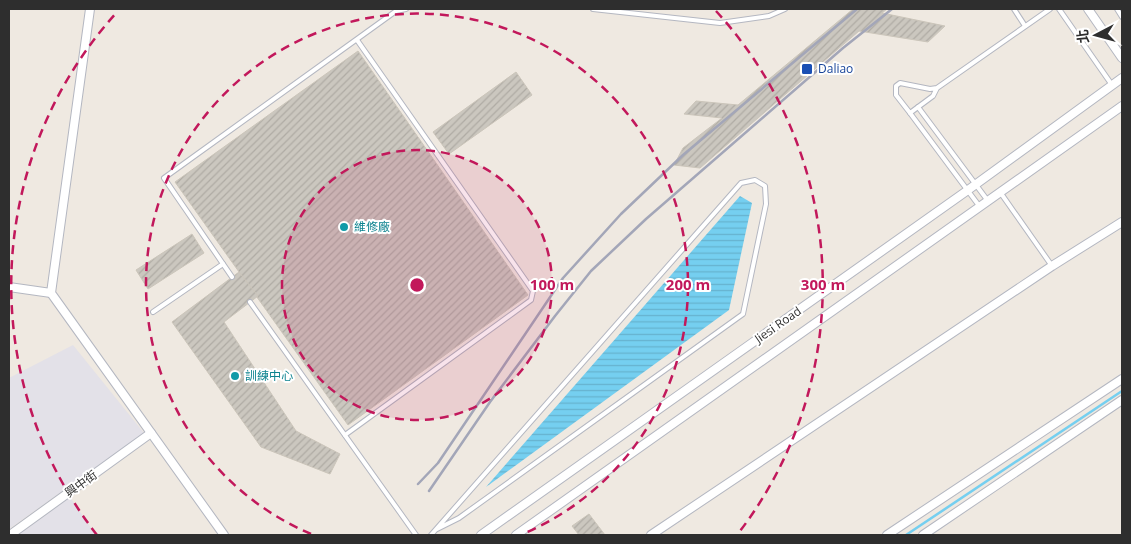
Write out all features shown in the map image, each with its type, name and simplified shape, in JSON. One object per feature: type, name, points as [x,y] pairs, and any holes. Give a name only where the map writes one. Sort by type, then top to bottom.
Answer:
[{"type":"street","points":[[90,9],[51,293],[224,535]]},
{"type":"street","points":[[1088,9],[1122,58]]},
{"type":"street","name":"Jiesi Road","points":[[481,535],[968,190],[1122,78]]},
{"type":"street","name":"Jiesi Road","points":[[516,535],[1122,106]]},
{"type":"street","points":[[651,535],[1052,266],[1122,222]]},
{"type":"street","points":[[9,287],[51,293]]},
{"type":"street","points":[[888,535],[1122,379]]},
{"type":"street","points":[[923,535],[1122,400]]},
{"type":"street","name":"興中街","points":[[10,535],[152,433]]},
{"type":"lane","points":[[232,277],[164,178],[398,10],[406,9]]},
{"type":"lane","points":[[593,9],[720,23],[769,16],[785,9]]},
{"type":"lane","points":[[1014,9],[1026,26]]},
{"type":"lane","points":[[980,207],[896,95],[895,89],[897,84],[902,83],[930,89],[936,88],[1050,9]]},
{"type":"lane","points":[[1058,9],[1112,85]]},
{"type":"lane","points":[[1117,9],[1122,17]]},
{"type":"lane","points":[[345,435],[531,300],[533,291],[357,40]]},
{"type":"lane","points":[[910,113],[933,96],[936,88]]},
{"type":"lane","points":[[918,107],[988,201]]},
{"type":"lane","points":[[431,535],[741,182],[755,180],[765,186],[766,204],[743,314],[459,518],[437,529]]},
{"type":"lane","points":[[1000,192],[1052,266]]},
{"type":"lane","points":[[153,312],[223,264]]},
{"type":"lane","points":[[250,302],[416,535]]},
{"type":"shaded area","points":[[73,345],[144,433],[9,529],[9,378]]},
{"type":"shaded area","points":[[70,497],[96,535],[18,535]]},
{"type":"water","points":[[740,196],[752,203],[729,310],[486,487]]},
{"type":"building","points":[[853,9],[887,9],[882,13],[945,26],[928,42],[859,31],[700,168],[674,165],[683,148],[722,118],[684,114],[696,101],[738,105]]},
{"type":"building","name":"維修廠","points":[[358,51],[528,295],[348,425],[175,182]]},
{"type":"building","points":[[516,72],[532,95],[449,154],[433,132]]},
{"type":"building","points":[[192,234],[204,253],[148,289],[136,270]]},
{"type":"building","name":"訓練中心","points":[[239,272],[258,296],[224,322],[296,431],[340,454],[330,474],[261,447],[172,322]]},
{"type":"building","points":[[589,514],[605,535],[579,535],[572,526]]},
{"type":"waterway","points":[[906,535],[1122,391]]},
{"type":"railway","points":[[418,484],[438,463],[563,278],[621,214],[683,155],[857,9]]},
{"type":"railway","points":[[429,491],[490,402],[591,271],[646,219],[843,48],[892,9]]},
{"type":"place","name":"Daliao","points":[[807,69]]},
{"type":"place","name":"維修廠","points":[[344,227]]},
{"type":"place","name":"訓練中心","points":[[235,376]]}]
